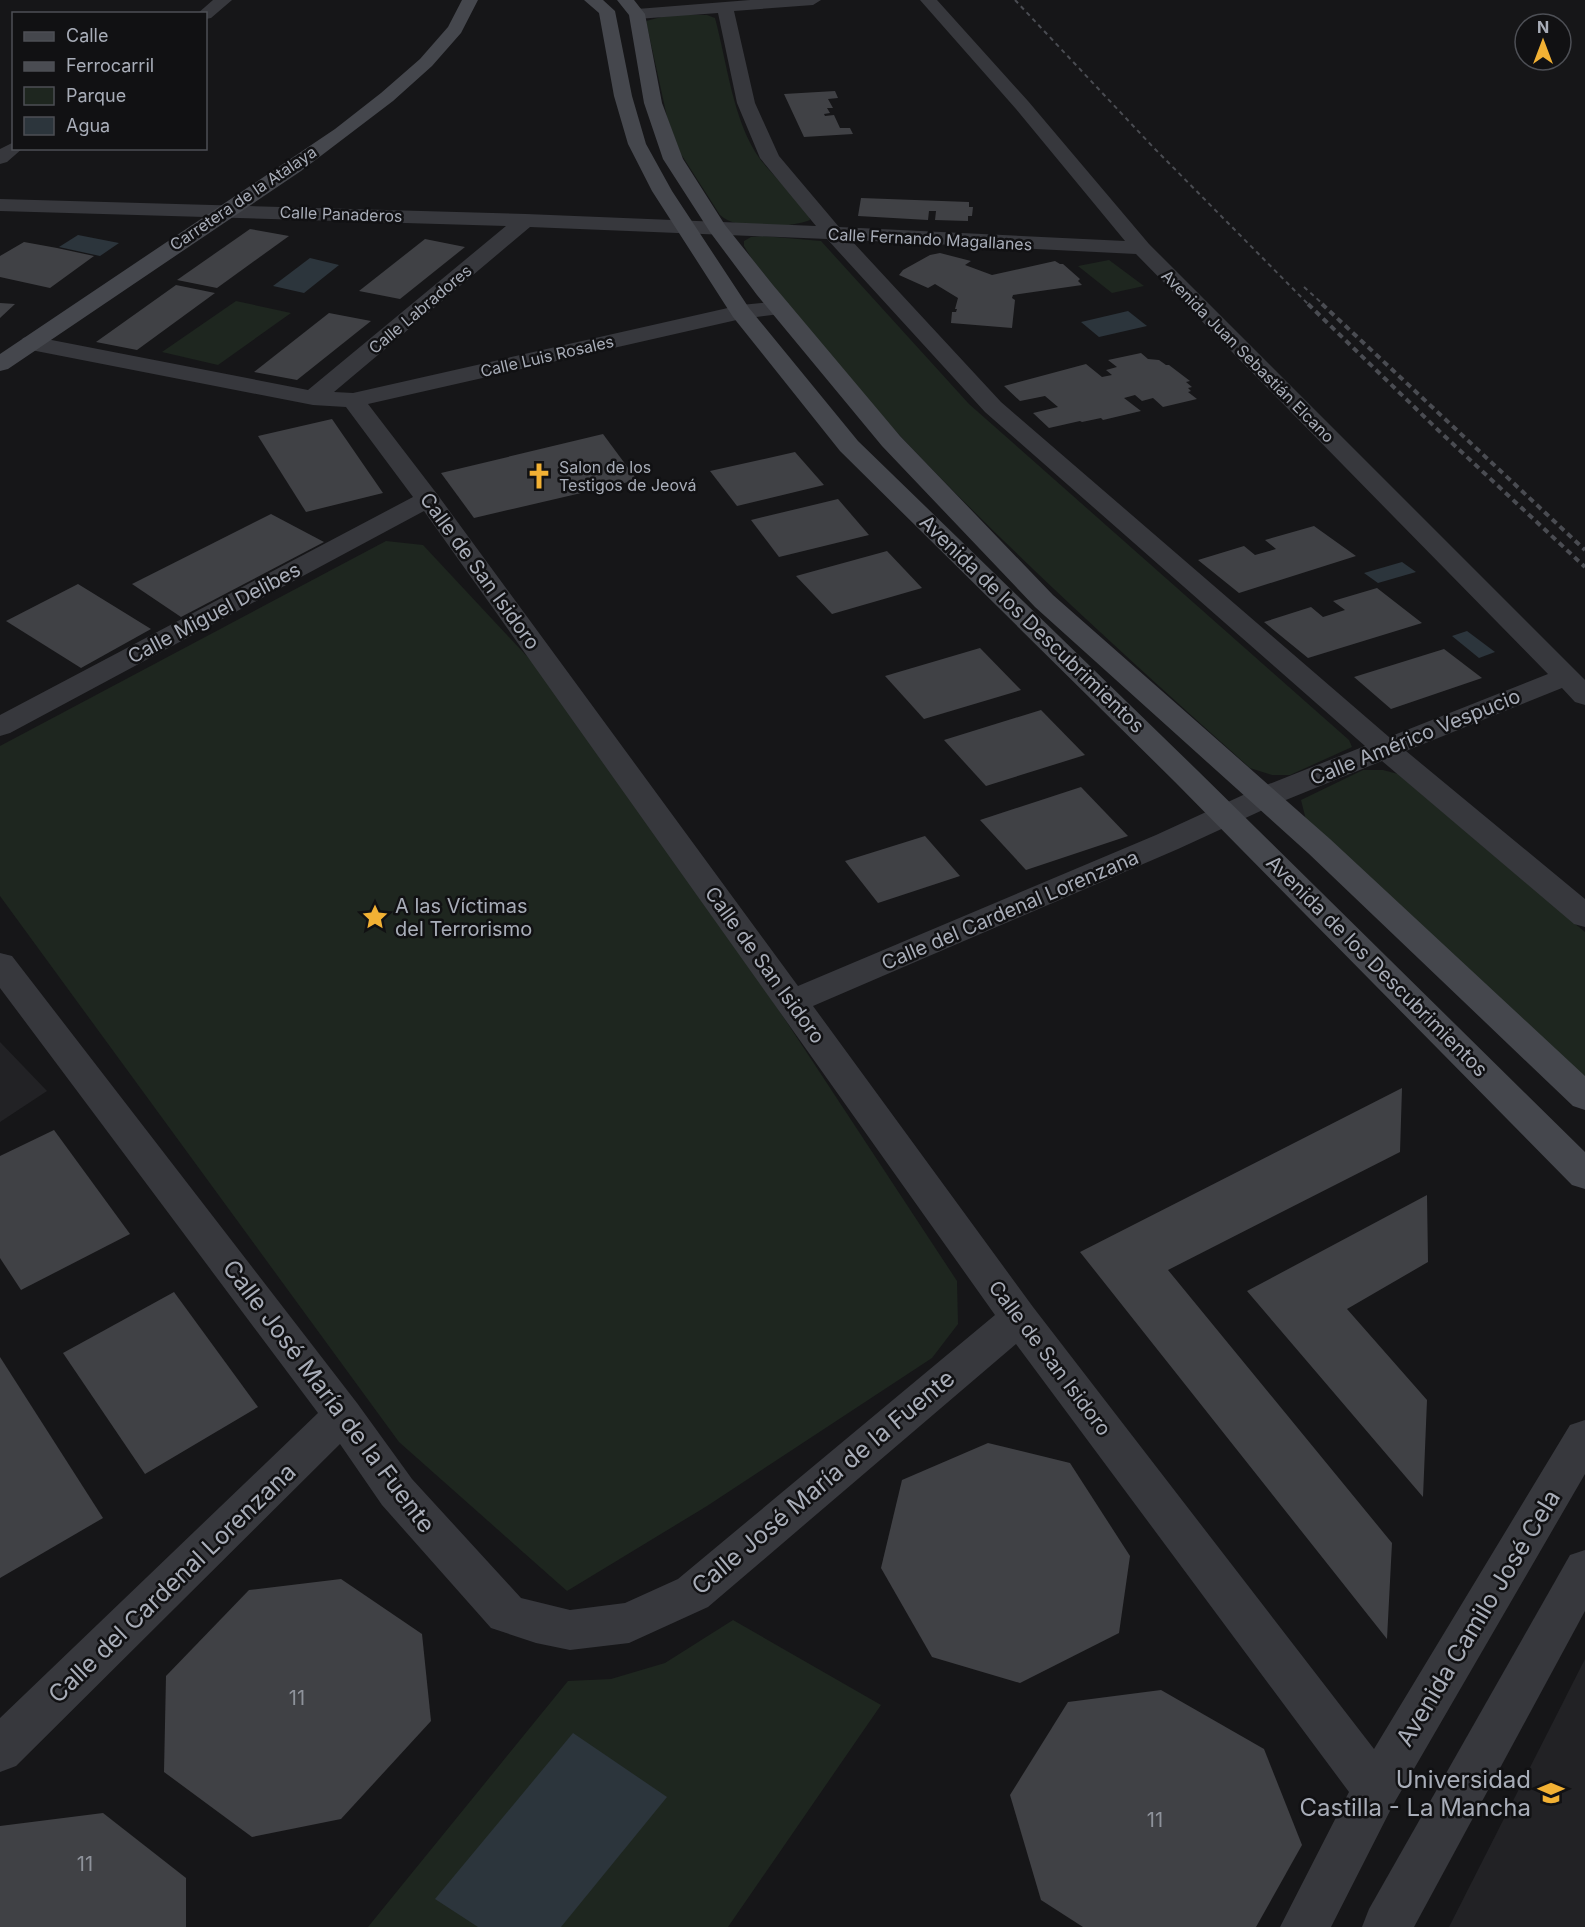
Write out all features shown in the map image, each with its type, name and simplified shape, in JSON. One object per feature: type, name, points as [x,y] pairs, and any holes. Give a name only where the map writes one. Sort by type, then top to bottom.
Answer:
[{"type":"street","points":[[207,13],[224,0]]},
{"type":"street","name":"Avenida de los Descubrimientos","points":[[592,0],[607,10],[609,16],[623,96],[637,144],[683,226],[741,312],[849,446],[1226,815],[1585,1175]]},
{"type":"street","points":[[631,7],[725,8],[813,0]]},
{"type":"street","name":"Avenida Juan Sebastián Elcano","points":[[928,0],[1022,105],[1142,248],[1575,687]]},
{"type":"street","name":"Carretera de la Atalaya","points":[[0,364],[335,136],[397,90],[457,28],[473,4]]},
{"type":"street","name":"Avenida de los Descubrimientos","points":[[631,7],[653,103],[674,159],[717,228],[780,308],[891,441],[1044,601],[1265,797],[1585,1097]]},
{"type":"street","points":[[725,8],[746,103],[770,158],[834,234],[993,407],[1386,749],[1585,916]]},
{"type":"street","name":"Calle Panaderos","points":[[0,205],[683,226]]},
{"type":"street","name":"Calle Labradores","points":[[313,398],[526,220]]},
{"type":"street","name":"Calle Fernando Magallanes","points":[[683,226],[1142,248]]},
{"type":"street","name":"Calle Luis Rosales","points":[[353,400],[741,312],[780,308]]},
{"type":"street","points":[[31,343],[313,398],[353,400]]},
{"type":"street","name":"Calle de San Isidoro","points":[[353,400],[428,499],[1019,1318],[1376,1790]]},
{"type":"street","name":"Calle Miguel Delibes","points":[[0,727],[428,499]]},
{"type":"street","name":"Calle Américo Vespucio","points":[[1226,815],[1386,749],[1575,687]]},
{"type":"street","name":"Calle del Cardenal Lorenzana","points":[[792,1002],[1226,815]]},
{"type":"street","name":"Calle José María de la Fuente","points":[[0,964],[343,1415],[397,1492],[507,1614],[570,1630],[629,1623],[693,1593],[1019,1318]]},
{"type":"street","name":"Calle del Cardenal Lorenzana","points":[[0,1750],[343,1415]]},
{"type":"street","name":"Avenida Camilo José Cela","points":[[1305,1927],[1376,1790],[1585,1437]]},
{"type":"street","points":[[1387,1927],[1585,1569]]},
{"type":"shaded area","points":[[0,1042],[47,1091],[0,1122]]},
{"type":"shaded area","name":"Universidad Castilla - La Mancha","points":[[1585,1659],[1585,1927],[1449,1927]]},
{"type":"green space","points":[[669,15],[707,15],[715,18],[743,128],[760,159],[797,200],[809,215],[810,220],[789,225],[750,226],[738,224],[720,215],[681,154],[667,117],[646,21]]},
{"type":"green space","points":[[751,237],[821,241],[969,404],[1349,740],[1352,747],[1290,775],[1272,775],[1250,768],[1030,566],[945,483],[884,418],[826,351],[752,259],[744,246],[744,241]]},
{"type":"green space","points":[[1109,260],[1144,286],[1112,293],[1078,266]]},
{"type":"green space","points":[[236,301],[291,313],[218,365],[162,352]]},
{"type":"green space","points":[[386,541],[423,545],[592,726],[957,1281],[958,1324],[932,1358],[707,1506],[567,1591],[399,1442],[0,896],[0,746]]},
{"type":"green space","points":[[1363,770],[1383,770],[1398,774],[1585,932],[1585,1079],[1306,820],[1301,800]]},
{"type":"green space","points":[[733,1620],[881,1705],[728,1927],[368,1927],[568,1681],[611,1679],[665,1663]]},
{"type":"water","points":[[78,235],[119,243],[100,256],[59,247]]},
{"type":"water","points":[[310,258],[339,265],[304,293],[273,286]]},
{"type":"water","points":[[1128,311],[1147,326],[1099,337],[1081,322]]},
{"type":"water","points":[[1402,562],[1416,572],[1378,583],[1364,573]]},
{"type":"water","points":[[1467,631],[1495,652],[1479,658],[1452,636]]},
{"type":"water","points":[[573,1733],[667,1797],[561,1927],[478,1927],[435,1899]]},
{"type":"building","points":[[835,91],[838,98],[828,99],[833,108],[827,108],[830,113],[824,114],[825,116],[834,115],[840,128],[850,128],[853,134],[804,137],[784,94]]},
{"type":"building","points":[[861,198],[969,202],[969,207],[973,207],[972,216],[968,216],[968,221],[935,220],[936,211],[929,211],[928,220],[858,216]]},
{"type":"building","points":[[250,229],[289,236],[217,288],[177,280]]},
{"type":"building","points":[[425,239],[465,247],[400,299],[359,291]]},
{"type":"building","points":[[24,242],[94,256],[50,288],[0,277],[0,256]]},
{"type":"building","points":[[940,253],[971,261],[965,265],[992,275],[1055,261],[1063,264],[1080,279],[1078,281],[1082,285],[1013,295],[1012,298],[1015,300],[1012,328],[951,323],[952,312],[956,312],[957,309],[955,309],[958,298],[935,284],[928,288],[899,275],[903,270],[930,255]]},
{"type":"building","points":[[176,285],[215,293],[137,350],[96,342]]},
{"type":"building","points":[[0,303],[15,304],[0,318]]},
{"type":"building","points":[[329,313],[371,321],[297,380],[254,372]]},
{"type":"building","points":[[1141,353],[1148,359],[1159,360],[1169,365],[1190,381],[1186,382],[1192,387],[1188,388],[1191,391],[1188,392],[1197,399],[1163,407],[1153,398],[1142,401],[1135,395],[1124,398],[1141,411],[1103,420],[1101,418],[1080,421],[1049,428],[1033,413],[1058,407],[1045,396],[1020,401],[1004,386],[1086,364],[1102,377],[1112,375],[1106,370],[1117,367],[1108,360]]},
{"type":"building","points":[[332,419],[383,493],[306,512],[258,436]]},
{"type":"building","name":"Salon de los Testigos de Jeová","points":[[603,434],[637,480],[474,518],[441,473]]},
{"type":"building","points":[[795,452],[824,485],[737,506],[710,471]]},
{"type":"building","points":[[838,499],[869,535],[779,557],[751,520]]},
{"type":"building","points":[[271,514],[324,542],[181,617],[132,584]]},
{"type":"building","points":[[1314,526],[1356,556],[1239,593],[1198,560],[1244,546],[1255,555],[1276,549],[1265,540]]},
{"type":"building","points":[[887,551],[922,588],[832,614],[796,576]]},
{"type":"building","points":[[78,584],[151,629],[81,668],[6,621]]},
{"type":"building","points":[[1377,588],[1422,623],[1308,658],[1264,622],[1311,607],[1323,617],[1345,610],[1333,601]]},
{"type":"building","points":[[980,648],[1021,690],[924,719],[885,676]]},
{"type":"building","points":[[1444,649],[1482,678],[1391,709],[1354,677]]},
{"type":"building","points":[[1041,710],[1085,755],[986,786],[944,740]]},
{"type":"building","points":[[1081,787],[1128,836],[1026,870],[980,820]]},
{"type":"building","points":[[925,836],[960,876],[878,903],[845,861]]},
{"type":"building","points":[[1402,1088],[1400,1152],[1168,1270],[1392,1543],[1387,1639],[1080,1252]]},
{"type":"building","points":[[54,1130],[130,1234],[21,1290],[0,1258],[0,1156]]},
{"type":"building","points":[[1427,1195],[1428,1262],[1347,1309],[1427,1400],[1423,1497],[1247,1291]]},
{"type":"building","points":[[174,1292],[258,1407],[145,1474],[63,1353]]},
{"type":"building","points":[[0,1357],[103,1518],[0,1578]]},
{"type":"building","points":[[988,1443],[1070,1463],[1130,1556],[1119,1633],[1020,1683],[932,1657],[881,1568],[902,1480]]},
{"type":"building","points":[[341,1579],[422,1634],[431,1721],[341,1819],[252,1837],[164,1772],[166,1676],[249,1590]]},
{"type":"building","points":[[1161,1690],[1264,1749],[1302,1845],[1256,1927],[1083,1927],[1041,1900],[1010,1795],[1068,1702]]},
{"type":"building","points":[[103,1813],[186,1878],[186,1927],[0,1927],[0,1826]]},
{"type":"railway","points":[[1015,0],[1153,147],[1308,304]]},
{"type":"railway","points":[[1304,287],[1324,305]]},
{"type":"railway","points":[[1308,304],[1438,430],[1585,567]]},
{"type":"railway","points":[[1322,304],[1585,550]]},
{"type":"place","name":"Salon de los Testigos de Jeová","points":[[539,476]]},
{"type":"place","name":"A las Víctimas del Terrorismo","points":[[375,917]]},
{"type":"place","name":"Universidad Castilla - La Mancha","points":[[1551,1793]]}]
